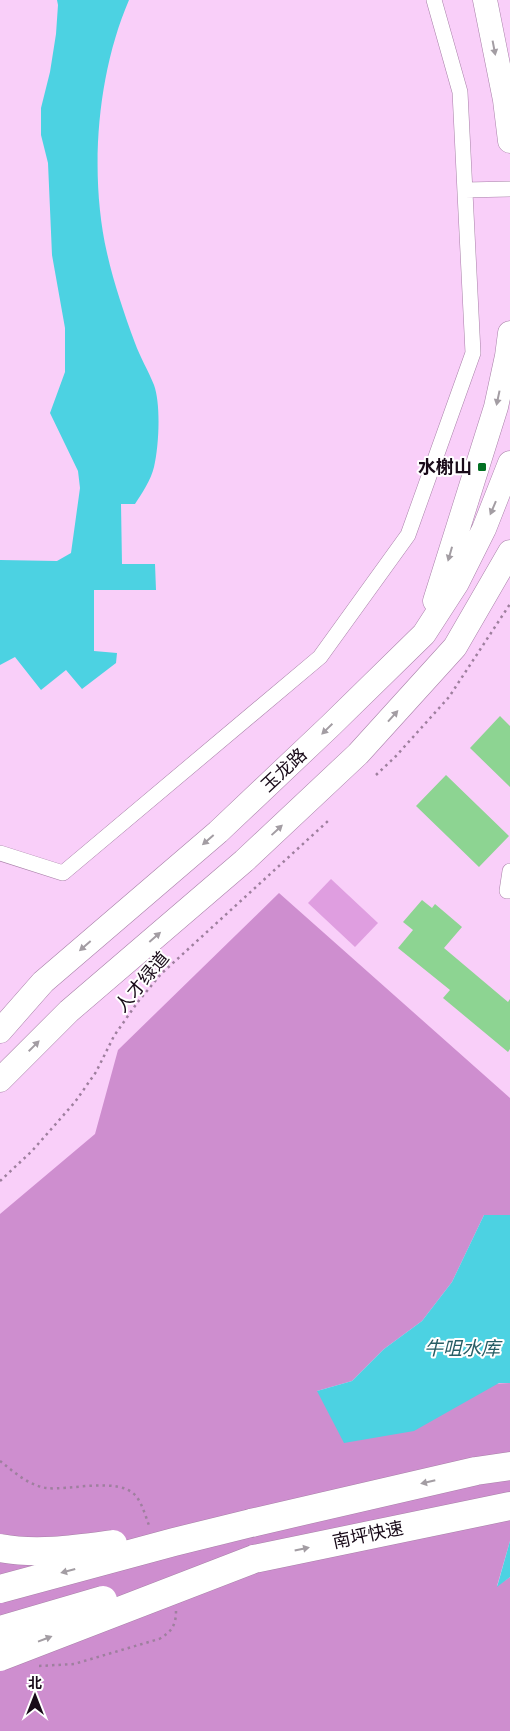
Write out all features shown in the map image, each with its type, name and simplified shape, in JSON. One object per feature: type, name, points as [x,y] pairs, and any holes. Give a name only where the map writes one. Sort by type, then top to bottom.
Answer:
[{"type":"highway","points":[[0,1590],[174,1542],[251,1523],[476,1471],[510,1466]]},
{"type":"highway","name":"南坪快速","points":[[254,1559],[510,1506]]},
{"type":"highway","points":[[0,1548],[48,1551],[92,1547],[251,1523]]},
{"type":"highway","points":[[0,1630],[169,1580],[254,1559]]},
{"type":"highway","points":[[0,1657],[254,1559]]},
{"type":"main road","points":[[484,0],[505,100],[510,141]]},
{"type":"main road","points":[[424,634],[496,407],[510,333]]},
{"type":"main road","name":"玉龙路","points":[[0,1031],[43,982],[218,832],[424,634],[457,583],[484,530],[510,463]]},
{"type":"main road","points":[[0,1080],[69,1011],[244,861],[358,754],[455,647],[510,552]]},
{"type":"street","points":[[0,853],[63,873],[320,657],[408,535],[473,353],[460,92],[434,0]]},
{"type":"street","points":[[465,190],[510,189]]},
{"type":"street","points":[[510,870],[507,891],[510,891]]},
{"type":"path","points":[[376,775],[396,756],[449,696],[510,604]]},
{"type":"path","name":"人才绿道","points":[[0,1181],[32,1151],[76,1102],[96,1072],[114,1036],[137,1003],[161,974],[328,821]]},
{"type":"shaded area","points":[[331,879],[378,923],[355,947],[308,903]]},
{"type":"shaded area","points":[[279,893],[510,1098],[510,1215],[484,1215],[452,1282],[422,1321],[384,1349],[352,1381],[317,1391],[510,1383],[510,1541],[497,1586],[510,1577],[510,1731],[0,1731],[0,1214],[95,1134],[118,1050]]},
{"type":"water","points":[[57,0],[129,0],[118,29],[103,92],[99,125],[98,191],[101,222],[113,276],[135,343],[154,385],[158,403],[157,448],[151,477],[135,504],[121,504],[122,564],[155,564],[156,590],[94,590],[94,651],[117,653],[116,663],[82,689],[66,670],[41,690],[15,657],[0,665],[0,560],[57,561],[71,553],[80,488],[78,471],[50,413],[65,372],[65,328],[52,255],[48,163],[41,135],[41,108],[50,72],[56,34]]},
{"type":"water","name":"牛咀水库","points":[[484,1215],[510,1215],[510,1383],[499,1383],[414,1431],[344,1443],[317,1391],[352,1381],[384,1349],[422,1321],[452,1282]]},
{"type":"water","points":[[510,1541],[510,1577],[497,1587]]},
{"type":"building","points":[[500,716],[510,726],[510,787],[470,748]]},
{"type":"building","points":[[446,775],[509,836],[479,867],[416,806]]},
{"type":"building","points":[[422,900],[432,908],[435,904],[462,927],[444,948],[508,1002],[510,999],[510,1049],[508,1052],[443,998],[450,990],[398,948],[413,930],[403,922]]},
{"type":"place","name":"水榭山","points":[[482,467]]}]
